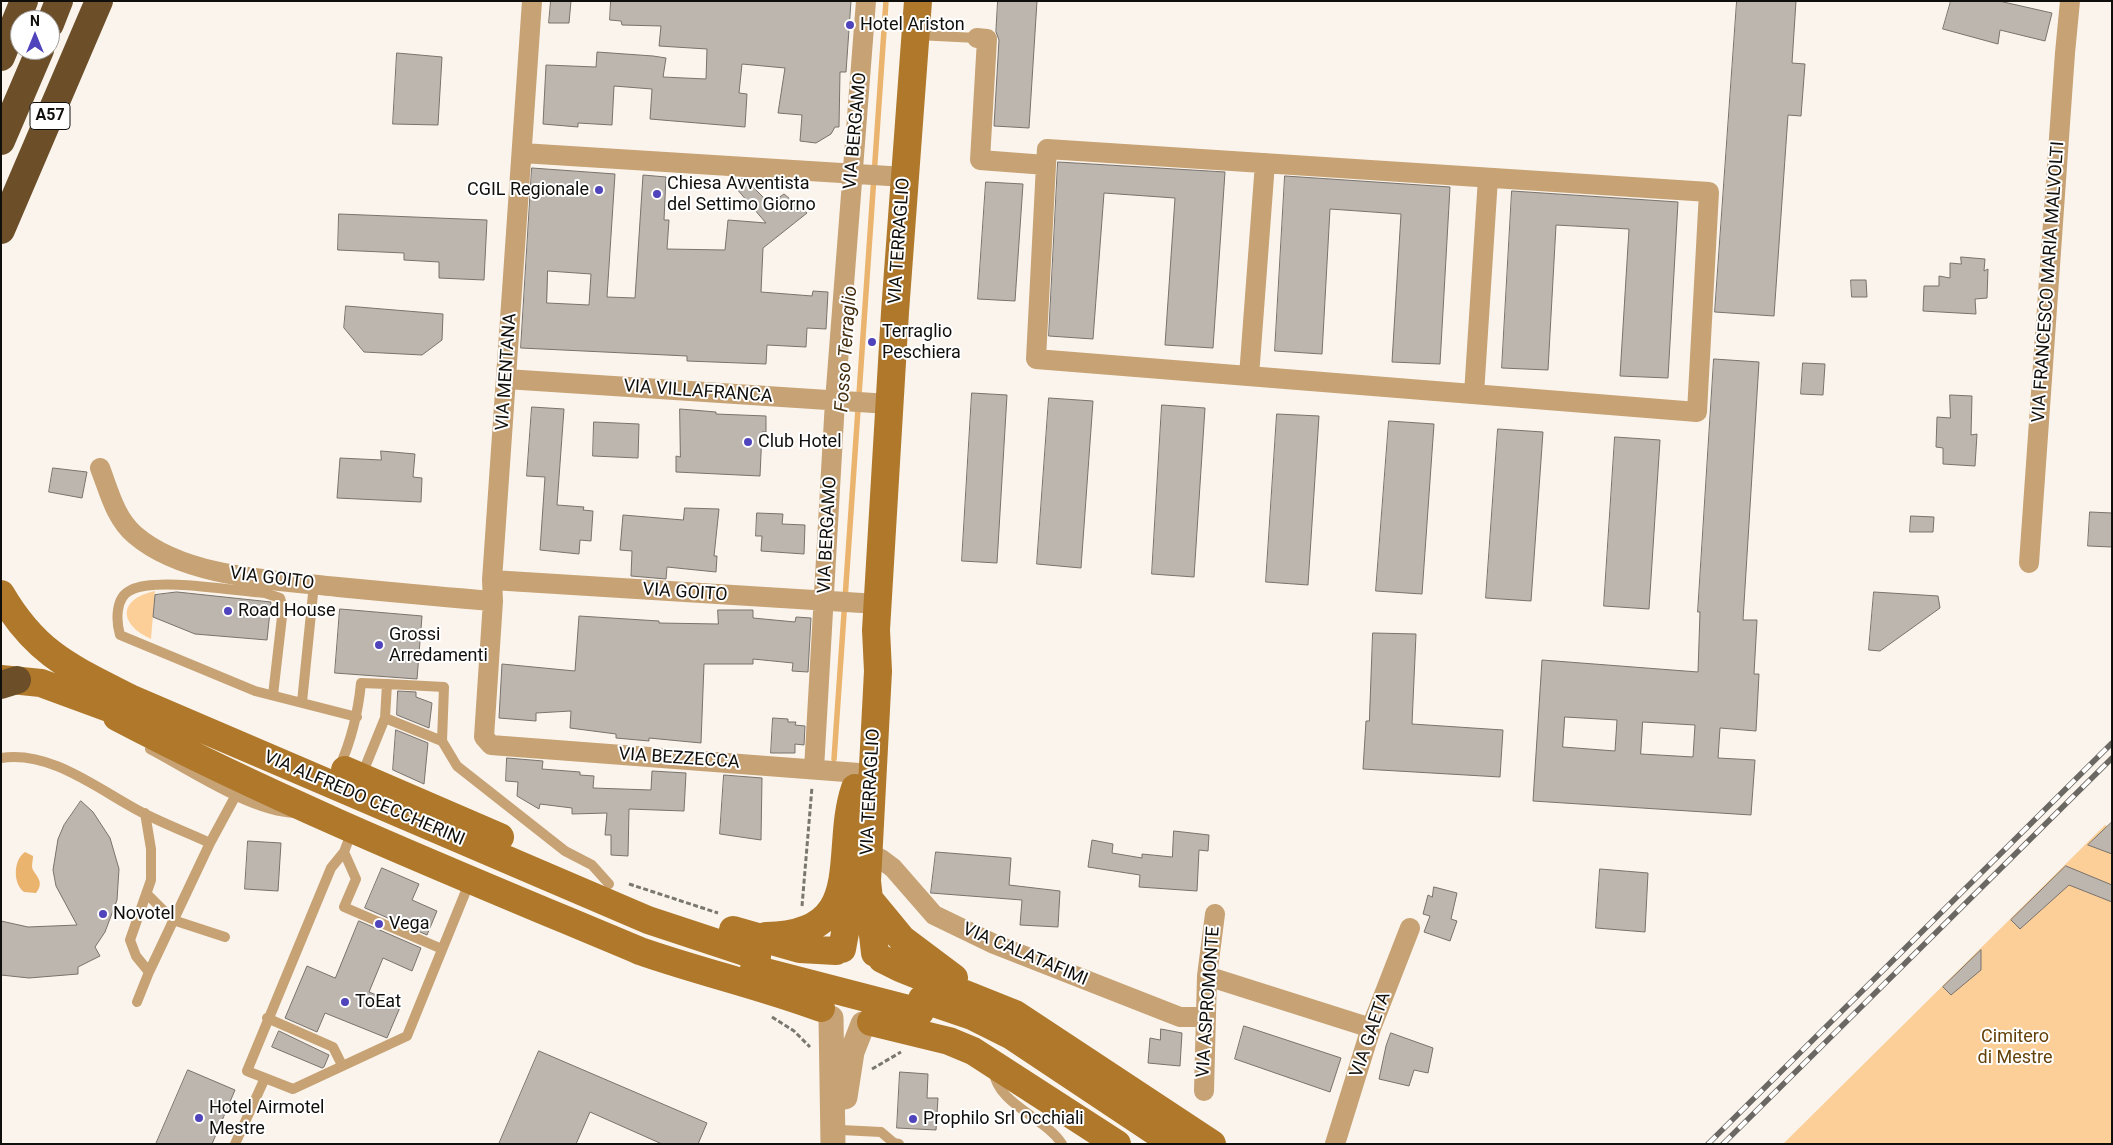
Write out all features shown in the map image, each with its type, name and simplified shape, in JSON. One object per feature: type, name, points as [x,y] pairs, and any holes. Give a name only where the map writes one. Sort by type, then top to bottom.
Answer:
[{"type":"highway","points":[[4,50],[24,1]]},
{"type":"highway","name":"A57","points":[[1,230],[99,1]]},
{"type":"highway","name":"A57","points":[[1,141],[36,60]]},
{"type":"main road","name":"VIA TERRAGLIO","points":[[839,950],[852,895],[861,778],[864,666],[871,613],[880,404],[897,176],[916,35],[918,1]]},
{"type":"main road","name":"VIA ALFREDO CECCHERINI","points":[[1,594],[18,621],[83,686],[150,723],[530,878],[648,920],[755,954]]},
{"type":"main road","name":"VIA ALFREDO CECCHERINI","points":[[6,681],[83,686]]},
{"type":"main road","points":[[83,686],[128,732],[240,788],[319,815],[348,841],[470,880],[640,951],[690,969],[772,991],[826,1013],[846,1024],[867,1023],[949,1040],[995,1063],[1082,1120],[1106,1143]]},
{"type":"main road","points":[[83,686],[133,689],[350,772],[712,924],[755,954],[956,1024],[1028,1061],[1150,1144]]},
{"type":"main road","name":"VIA TERRAGLIO","points":[[861,778],[868,853],[868,898],[879,956]]},
{"type":"main road","points":[[755,954],[788,934],[812,926],[828,913],[839,895],[843,884],[849,808],[861,778]]},
{"type":"main road","points":[[868,898],[902,940],[988,1002]]},
{"type":"main road","points":[[755,954],[800,949],[839,950],[859,947],[900,968],[1015,1014],[1212,1144]]},
{"type":"main road","points":[[826,1013],[816,998],[816,976],[824,962],[839,950]]},
{"type":"main road","points":[[755,954],[922,999],[986,1022],[1012,1036],[1174,1144]]},
{"type":"main road","points":[[867,1023],[885,1010],[893,993],[892,975],[879,956]]},
{"type":"street","name":"VIA MENTANA","points":[[487,742],[484,737],[494,601],[492,580],[532,1]]},
{"type":"street","name":"VIA BERGAMO","points":[[814,769],[829,602],[841,401],[858,173],[866,1]]},
{"type":"street","name":"VIA FRANCESCO MARIA MALVOLTI","points":[[2029,563],[2070,1]]},
{"type":"street","points":[[978,38],[988,39],[980,160],[1046,165]]},
{"type":"street","points":[[1047,148],[1266,163],[1709,192],[1697,412],[1036,359],[1047,148]]},
{"type":"street","points":[[522,153],[897,176]]},
{"type":"street","points":[[1249,376],[1266,163]]},
{"type":"street","points":[[1474,394],[1488,178]]},
{"type":"street","name":"VIA VILLAFRANCA","points":[[506,379],[880,404]]},
{"type":"street","name":"VIA GOITO","points":[[100,468],[116,511],[133,534],[150,546],[238,583],[314,584],[494,601]]},
{"type":"street","name":"VIA GOITO","points":[[492,580],[829,602],[871,613]]},
{"type":"street","name":"VIA BEZZECCA","points":[[487,742],[491,745],[814,769],[861,778]]},
{"type":"street","name":"VIA CALATAFIMI","points":[[868,853],[881,859],[893,868],[934,915],[994,944],[1180,1017],[1205,1017]]},
{"type":"street","name":"VIA ASPROMONTE","points":[[1204,1091],[1207,976],[1215,914]]},
{"type":"street","name":"VIA GAETA","points":[[1335,1144],[1371,1028],[1410,928]]},
{"type":"street","points":[[1207,976],[1371,1028]]},
{"type":"street","points":[[826,1013],[838,1139]]},
{"type":"street","points":[[838,1139],[846,1076],[852,1052],[867,1023]]},
{"type":"lane","points":[[916,35],[978,38]]},
{"type":"lane","points":[[272,695],[282,608],[280,598],[238,583],[152,584],[130,590],[122,599],[117,612],[120,635],[239,684],[272,695],[357,717]]},
{"type":"lane","points":[[302,702],[314,584]]},
{"type":"lane","points":[[350,772],[352,739],[361,683],[444,687],[442,741],[457,766],[565,851],[592,865],[614,883]]},
{"type":"lane","points":[[350,772],[385,718],[387,684]]},
{"type":"lane","points":[[385,718],[442,741]]},
{"type":"lane","points":[[1,758],[12,756],[36,758],[66,770],[145,814],[210,842]]},
{"type":"lane","points":[[137,1002],[149,972],[210,842],[240,788]]},
{"type":"lane","points":[[145,814],[151,849],[151,880],[130,940],[136,956],[149,972]]},
{"type":"lane","points":[[348,841],[356,879],[344,907],[442,949]]},
{"type":"lane","points":[[348,841],[331,868],[246,1070],[292,1089],[407,1036],[470,880]]},
{"type":"lane","points":[[147,894],[173,920],[225,937]]},
{"type":"lane","points":[[267,1018],[333,1046],[342,1066]]},
{"type":"lane","points":[[995,1063],[993,1074],[1006,1096],[1044,1124],[1062,1144]]},
{"type":"lane","points":[[235,1144],[265,1078]]},
{"type":"lane","points":[[838,1139],[881,1132],[894,1144],[899,1144]]},
{"type":"path","points":[[802,910],[814,769]]},
{"type":"path","points":[[614,883],[725,915]]},
{"type":"path","points":[[870,1072],[874,1067],[905,1049]]},
{"type":"green space","points":[[155,591],[151,639],[132,626],[127,612],[134,600]]},
{"type":"green space","name":"Cimitero di Mestre","points":[[2105,825],[2112,828],[2112,1144],[1783,1144]]},
{"type":"shaded area","points":[[25,852],[33,856],[32,868],[40,883],[36,893],[24,892],[16,878],[18,861]]},
{"type":"building","points":[[551,1],[571,1],[569,23],[549,23]]},
{"type":"building","points":[[611,1],[851,1],[846,72],[840,72],[839,127],[835,127],[831,134],[816,143],[800,141],[802,115],[778,113],[785,68],[742,64],[739,93],[747,94],[745,127],[650,119],[652,89],[614,86],[612,125],[578,123],[578,127],[543,124],[546,65],[596,67],[597,52],[653,56],[666,58],[663,77],[706,79],[707,49],[659,46],[661,26],[622,25],[621,21],[610,20]]},
{"type":"building","points":[[998,1],[1037,1],[1029,128],[994,126],[999,40],[996,32]]},
{"type":"building","points":[[1737,1],[1796,1],[1792,63],[1805,64],[1801,116],[1788,115],[1774,316],[1715,312]]},
{"type":"building","points":[[1951,1],[1999,1],[2052,13],[2045,41],[2000,30],[1998,44],[1943,29]]},
{"type":"building","points":[[397,53],[442,57],[438,125],[393,124]]},
{"type":"building","points":[[1058,162],[1225,172],[1213,348],[1165,345],[1175,198],[1104,193],[1093,339],[1049,336]]},
{"type":"building","points":[[532,168],[615,174],[607,297],[635,298],[643,175],[666,177],[664,220],[669,220],[667,249],[725,250],[728,220],[766,223],[730,181],[733,178],[745,179],[770,204],[784,194],[807,213],[763,248],[761,292],[812,296],[813,291],[828,292],[826,329],[807,328],[806,347],[767,345],[766,364],[687,361],[687,356],[521,348]],"holes":[[[548,271],[591,274],[589,305],[547,303]]]},
{"type":"building","points":[[1285,176],[1450,187],[1440,364],[1392,362],[1401,214],[1330,209],[1322,354],[1275,351]]},
{"type":"building","points":[[986,182],[1023,184],[1015,301],[978,299]]},
{"type":"building","points":[[1512,191],[1678,202],[1668,378],[1620,376],[1629,229],[1556,225],[1548,370],[1502,368]]},
{"type":"building","points":[[339,214],[487,220],[484,280],[439,278],[439,262],[404,260],[404,253],[338,250]]},
{"type":"building","points":[[1961,257],[1985,259],[1984,271],[1988,269],[1987,298],[1975,299],[1976,314],[1923,311],[1924,286],[1939,286],[1939,276],[1950,278],[1950,263],[1961,264]]},
{"type":"building","points":[[1851,280],[1866,280],[1867,297],[1852,297]]},
{"type":"building","points":[[346,306],[443,314],[442,340],[422,355],[364,352],[344,328]]},
{"type":"building","points":[[1714,359],[1759,362],[1743,620],[1757,620],[1754,674],[1759,674],[1756,731],[1720,728],[1718,758],[1755,760],[1751,815],[1533,801],[1542,660],[1698,672],[1700,612],[1698,612]],"holes":[[[1565,717],[1617,720],[1615,751],[1563,747]],[[1643,722],[1695,725],[1693,757],[1641,754]]]},
{"type":"building","points":[[1803,363],[1825,364],[1823,395],[1801,394]]},
{"type":"building","points":[[972,393],[1007,395],[997,563],[962,561]]},
{"type":"building","points":[[1950,395],[1972,396],[1971,435],[1977,434],[1975,466],[1943,464],[1943,448],[1936,447],[1937,417],[1950,418]]},
{"type":"building","points":[[1049,398],[1093,401],[1081,568],[1037,564]]},
{"type":"building","points":[[1162,405],[1205,408],[1194,577],[1152,574]]},
{"type":"building","points":[[532,407],[564,409],[557,505],[584,507],[583,510],[593,511],[591,541],[580,540],[579,554],[540,550],[545,477],[527,476]]},
{"type":"building","points":[[680,409],[716,412],[716,414],[766,416],[766,432],[762,432],[760,476],[676,472],[676,456],[680,457]]},
{"type":"building","points":[[1277,414],[1319,416],[1308,585],[1266,582]]},
{"type":"building","points":[[1389,421],[1434,424],[1422,594],[1376,591]]},
{"type":"building","points":[[594,422],[639,424],[638,458],[593,456]]},
{"type":"building","points":[[1498,429],[1543,432],[1531,601],[1486,598]]},
{"type":"building","points":[[1615,437],[1660,440],[1649,609],[1604,606]]},
{"type":"building","points":[[381,451],[415,454],[413,477],[422,478],[421,502],[337,498],[340,458],[381,460]]},
{"type":"building","points":[[53,468],[87,472],[82,498],[49,492]]},
{"type":"building","points":[[685,508],[719,509],[714,556],[717,556],[716,572],[667,567],[666,579],[631,576],[632,551],[620,550],[623,515],[683,520]]},
{"type":"building","points":[[2090,512],[2112,513],[2112,547],[2088,546]]},
{"type":"building","points":[[757,513],[783,514],[782,524],[805,525],[804,554],[761,551],[762,536],[756,536]]},
{"type":"building","points":[[1911,516],[1934,517],[1933,532],[1910,532]]},
{"type":"building","points":[[177,592],[271,602],[267,640],[195,634],[153,617],[155,595]]},
{"type":"building","points":[[1874,592],[1938,596],[1940,608],[1880,651],[1869,650]]},
{"type":"building","name":"Grossi Arredamenti","points":[[340,609],[422,616],[417,679],[335,673]]},
{"type":"building","points":[[718,610],[753,610],[753,618],[795,622],[796,617],[811,618],[808,672],[792,671],[793,663],[753,659],[753,664],[704,664],[701,743],[649,738],[649,741],[616,738],[616,734],[570,728],[571,711],[536,713],[536,721],[499,718],[502,664],[575,671],[579,616],[659,621],[659,623],[718,624]]},
{"type":"building","points":[[1373,633],[1416,634],[1412,724],[1503,730],[1500,777],[1363,769],[1366,721],[1369,721]]},
{"type":"building","points":[[398,691],[416,692],[416,697],[432,703],[429,728],[397,715]]},
{"type":"building","points":[[773,718],[788,719],[788,722],[796,722],[795,725],[805,726],[804,745],[795,744],[795,753],[771,753]]},
{"type":"building","points":[[396,730],[428,743],[424,784],[393,770]]},
{"type":"building","points":[[507,758],[543,761],[542,769],[580,772],[580,775],[594,776],[593,788],[651,790],[652,771],[686,773],[684,811],[629,809],[628,856],[611,855],[611,835],[605,835],[607,813],[572,814],[572,808],[540,804],[539,809],[517,796],[518,782],[506,781]]},
{"type":"building","points":[[724,775],[762,778],[761,840],[720,834]]},
{"type":"building","name":"Novotel","points":[[81,801],[93,812],[110,838],[119,869],[117,900],[105,932],[95,947],[100,956],[78,967],[78,974],[29,978],[1,975],[1,921],[28,927],[77,925],[56,886],[53,870],[58,839],[64,825]]},
{"type":"building","points":[[2112,822],[2112,854],[2088,845]]},
{"type":"building","points":[[1174,831],[1209,835],[1208,851],[1199,850],[1197,891],[1139,887],[1140,875],[1088,867],[1092,840],[1113,844],[1112,853],[1142,858],[1142,854],[1172,857]]},
{"type":"building","points":[[248,841],[281,843],[278,891],[245,889]]},
{"type":"building","points":[[936,852],[1011,858],[1009,885],[1060,891],[1058,927],[1020,925],[1022,900],[931,893]]},
{"type":"building","points":[[2066,866],[2112,885],[2112,902],[2069,885],[2020,929],[2011,920]]},
{"type":"building","points":[[382,868],[419,884],[412,900],[437,911],[427,935],[365,908]]},
{"type":"building","points":[[1600,869],[1648,873],[1645,932],[1596,928]]},
{"type":"building","points":[[1434,887],[1457,893],[1451,919],[1457,921],[1450,941],[1424,932],[1430,916],[1423,914],[1428,895],[1432,897]]},
{"type":"building","points":[[359,921],[421,948],[412,971],[383,958],[369,992],[401,1005],[387,1038],[325,1013],[317,1032],[285,1018],[307,966],[335,978]]},
{"type":"building","points":[[1981,950],[1981,970],[1951,995],[1943,987]]},
{"type":"building","points":[[1244,1026],[1341,1058],[1330,1092],[1235,1059]]},
{"type":"building","points":[[1161,1029],[1182,1033],[1180,1066],[1148,1063],[1150,1038],[1160,1040]]},
{"type":"building","points":[[279,1031],[329,1055],[324,1067],[322,1068],[272,1047]]},
{"type":"building","points":[[1391,1033],[1433,1048],[1428,1073],[1414,1070],[1409,1086],[1379,1079],[1386,1046]]},
{"type":"building","points":[[539,1051],[707,1123],[698,1144],[662,1144],[590,1112],[576,1144],[499,1144]]},
{"type":"building","points":[[188,1070],[235,1090],[212,1144],[156,1144]]},
{"type":"building","points":[[900,1072],[928,1074],[927,1098],[938,1098],[936,1130],[897,1128]]},
{"type":"waterway","name":"Fosso Terraglio","points":[[834,759],[886,1]]},
{"type":"railway","points":[[1708,1144],[2112,743]]},
{"type":"railway","points":[[1723,1144],[2112,758]]},
{"type":"place","name":"Hotel Ariston","points":[[850,25]]},
{"type":"place","name":"CGIL Regionale","points":[[599,190]]},
{"type":"place","name":"Chiesa Avventista del Settimo Giorno","points":[[657,194]]},
{"type":"place","name":"Terraglio Peschiera","points":[[872,342]]},
{"type":"place","name":"Club Hotel","points":[[748,442]]},
{"type":"place","name":"Road House","points":[[228,611]]},
{"type":"place","name":"Grossi Arredamenti","points":[[379,645]]},
{"type":"place","name":"Novotel","points":[[103,914]]},
{"type":"place","name":"Vega","points":[[379,924]]},
{"type":"place","name":"ToEat","points":[[345,1002]]},
{"type":"place","name":"Hotel Airmotel Mestre","points":[[199,1118]]},
{"type":"place","name":"Prophilo Srl Occhiali","points":[[913,1119]]}]
